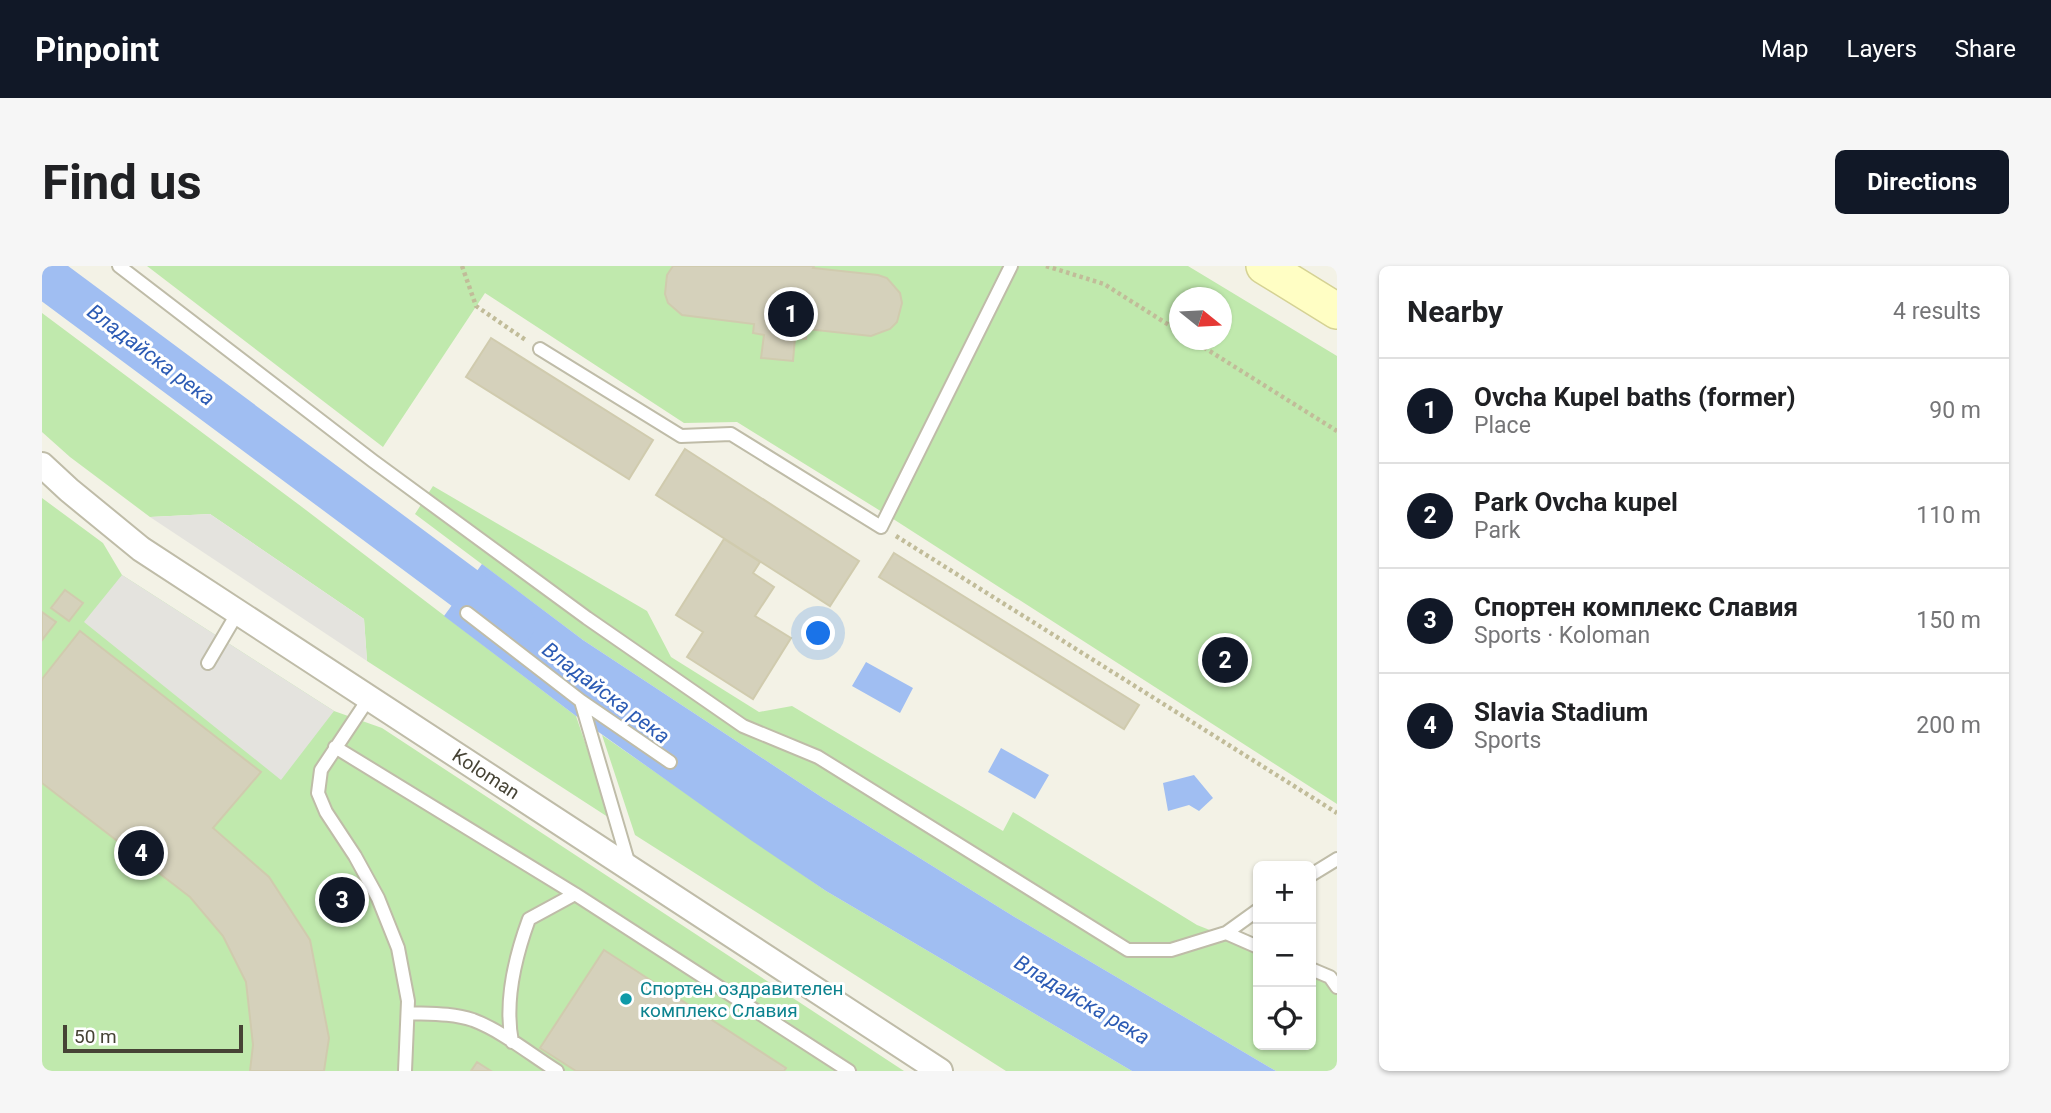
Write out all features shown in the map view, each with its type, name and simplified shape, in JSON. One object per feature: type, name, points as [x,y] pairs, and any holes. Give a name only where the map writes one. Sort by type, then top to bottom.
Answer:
[{"type":"main road","points":[[1264,266],[1337,312]]},
{"type":"street","name":"Koloman","points":[[42,465],[141,549],[940,1071]]},
{"type":"lane","points":[[119,266],[373,460],[587,618],[743,726],[818,757],[1128,950],[1171,950],[1226,933],[1253,914]]},
{"type":"lane","points":[[540,349],[681,436],[731,434],[881,527],[1011,266]]},
{"type":"lane","points":[[208,663],[238,612]]},
{"type":"lane","points":[[467,614],[581,701],[670,762]]},
{"type":"lane","points":[[369,698],[321,770],[318,793],[326,812],[378,898],[398,948],[408,1000],[405,1071]]},
{"type":"lane","points":[[581,701],[631,869]]},
{"type":"lane","points":[[335,747],[575,894],[849,1071]]},
{"type":"lane","points":[[1316,872],[1337,859]]},
{"type":"lane","points":[[512,1042],[508,1021],[517,951],[529,919],[575,894]]},
{"type":"lane","points":[[1226,933],[1253,945]]},
{"type":"lane","points":[[1316,971],[1330,977],[1337,987]]},
{"type":"lane","points":[[408,1013],[444,1014],[473,1020],[557,1071]]},
{"type":"path","points":[[462,266],[476,306],[540,349]]},
{"type":"path","points":[[1046,266],[1104,284],[1169,325]]},
{"type":"path","points":[[1208,350],[1337,431]]},
{"type":"path","points":[[881,527],[1337,813]]},
{"type":"green space","points":[[147,266],[1188,266],[1223,287],[1169,287],[1169,350],[1232,350],[1232,293],[1337,356],[1337,804],[887,515],[737,422],[684,423],[485,293],[383,447]]},
{"type":"green space","points":[[42,313],[576,716],[611,819],[367,661],[364,619],[210,514],[150,517],[70,457],[42,432]]},
{"type":"green space","points":[[433,486],[647,611],[671,657],[759,712],[792,706],[1003,831],[1013,812],[1197,925],[1253,947],[1253,1050],[1316,1050],[1316,972],[1337,987],[1337,1071],[1276,1071],[1013,916],[823,798],[583,640],[415,514]]},
{"type":"green space","points":[[42,498],[103,543],[122,575],[334,711],[382,728],[904,1071],[42,1071]]},
{"type":"green space","points":[[602,735],[826,891],[1132,1071],[1006,1071],[635,835]]},
{"type":"shaded area","points":[[210,514],[364,619],[367,661],[150,517]]},
{"type":"shaded area","points":[[122,575],[334,711],[281,780],[84,622]]},
{"type":"water","points":[[482,564],[583,640],[823,798],[1013,916],[1276,1071],[1132,1071],[826,891],[576,716],[444,616]]},
{"type":"water","points":[[866,662],[913,688],[900,713],[852,686]]},
{"type":"water","points":[[1001,748],[1049,775],[1035,799],[988,772]]},
{"type":"water","points":[[1194,775],[1213,798],[1199,811],[1189,805],[1168,811],[1163,783]]},
{"type":"building","points":[[673,266],[814,266],[813,268],[887,278],[900,293],[902,303],[897,322],[890,329],[871,336],[807,329],[806,339],[795,338],[793,361],[761,358],[764,335],[753,333],[754,324],[682,315],[668,303],[665,294],[667,275]]},
{"type":"building","points":[[491,338],[653,440],[629,479],[466,377]]},
{"type":"building","points":[[685,449],[859,561],[830,606],[656,495]]},
{"type":"building","points":[[724,539],[760,562],[753,573],[774,587],[755,616],[791,638],[753,699],[687,657],[703,632],[676,615]]},
{"type":"building","points":[[894,553],[1139,705],[1124,729],[879,577]]},
{"type":"building","points":[[65,590],[83,603],[69,621],[51,608]]},
{"type":"building","points":[[42,612],[56,622],[42,640]]},
{"type":"building","points":[[80,631],[261,772],[213,828],[269,877],[310,940],[329,1038],[324,1071],[250,1071],[253,1045],[246,982],[223,936],[190,897],[42,783],[42,679]]},
{"type":"building","name":"Спортен оздравителен комплекс Славия","points":[[604,950],[786,1068],[784,1071],[576,1071],[540,1048]]},
{"type":"building","points":[[477,1062],[491,1071],[471,1071]]},
{"type":"waterway","name":"Владайска река","points":[[42,274],[513,624]]},
{"type":"place","name":"Ovcha Kupel baths (former)","points":[[791,314]]},
{"type":"place","name":"Park Ovcha kupel","points":[[1225,660]]},
{"type":"place","name":"Slavia Stadium","points":[[141,853]]},
{"type":"place","name":"Спортен комплекс Славия","points":[[342,900]]},
{"type":"place","name":"Спортен оздравителен комплекс Славия","points":[[626,999]]}]
